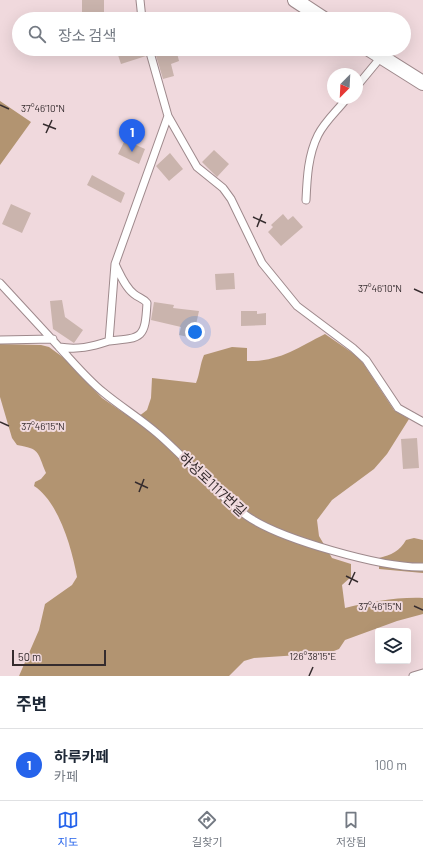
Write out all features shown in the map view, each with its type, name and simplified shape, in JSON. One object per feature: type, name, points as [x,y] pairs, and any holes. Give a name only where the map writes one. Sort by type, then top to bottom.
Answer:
[{"type":"street","points":[[295,0],[313,12]]},
{"type":"street","points":[[381,57],[423,84]]},
{"type":"lane","points":[[140,0],[141,12]]},
{"type":"lane","points":[[151,56],[168,116],[198,167],[223,188],[231,199],[262,263],[290,298],[306,314],[353,348],[375,370],[398,408],[423,422]]},
{"type":"lane","points":[[363,79],[381,57]]},
{"type":"lane","points":[[306,200],[308,167],[316,141],[327,122],[342,104]]},
{"type":"lane","points":[[109,341],[115,264],[168,116]]},
{"type":"lane","points":[[59,346],[72,349],[85,348],[109,341],[132,339],[138,337],[144,330],[147,303],[143,298],[134,294],[126,285],[115,264]]},
{"type":"lane","name":"하성로1117번길","points":[[0,283],[102,391],[146,424],[182,455],[206,482],[249,517],[284,535],[364,559],[423,567]]},
{"type":"lane","points":[[0,340],[52,339]]},
{"type":"lane","points":[[413,676],[423,673]]},
{"type":"shaded area","points":[[0,101],[31,122],[0,165]]},
{"type":"shaded area","points":[[325,334],[354,354],[363,363],[394,410],[409,419],[387,454],[374,469],[332,500],[317,520],[319,536],[332,558],[351,564],[351,577],[342,585],[345,608],[393,599],[423,598],[423,614],[375,628],[345,640],[339,649],[329,653],[254,658],[244,661],[229,676],[19,676],[39,630],[45,604],[72,585],[77,577],[68,540],[57,514],[43,493],[34,486],[35,482],[41,479],[46,473],[39,456],[37,452],[30,448],[17,445],[12,438],[0,397],[0,344],[41,345],[49,347],[64,358],[102,398],[134,420],[147,410],[151,398],[152,378],[196,383],[204,355],[232,347],[247,348],[247,361],[258,361],[278,357]]},
{"type":"shaded area","points":[[414,538],[423,540],[423,573],[379,569],[379,558],[395,552],[406,540]]},
{"type":"building","points":[[82,0],[104,0],[104,12],[82,12]]},
{"type":"building","points":[[118,56],[146,56],[121,64]]},
{"type":"building","points":[[156,56],[178,56],[179,61],[171,64],[174,76],[163,79]]},
{"type":"building","points":[[125,140],[145,149],[139,164],[118,154]]},
{"type":"building","points":[[214,150],[229,164],[217,177],[202,162]]},
{"type":"building","points":[[170,153],[183,169],[169,181],[156,166]]},
{"type":"building","points":[[92,175],[125,193],[121,203],[87,185]]},
{"type":"building","points":[[11,204],[31,213],[22,233],[2,224]]},
{"type":"building","points":[[283,214],[288,220],[293,216],[303,227],[281,246],[268,232],[273,227],[271,225]]},
{"type":"building","points":[[234,273],[235,289],[216,290],[215,274]]},
{"type":"building","points":[[62,300],[65,317],[83,330],[74,343],[53,329],[50,301]]},
{"type":"building","points":[[154,302],[174,305],[173,308],[199,311],[193,338],[179,335],[181,327],[151,320]]},
{"type":"building","points":[[241,311],[257,311],[257,314],[266,313],[266,325],[241,326]]},
{"type":"building","points":[[417,438],[419,468],[403,469],[401,439]]},
{"type":"place","name":"하루카페","points":[[132,152]]}]
